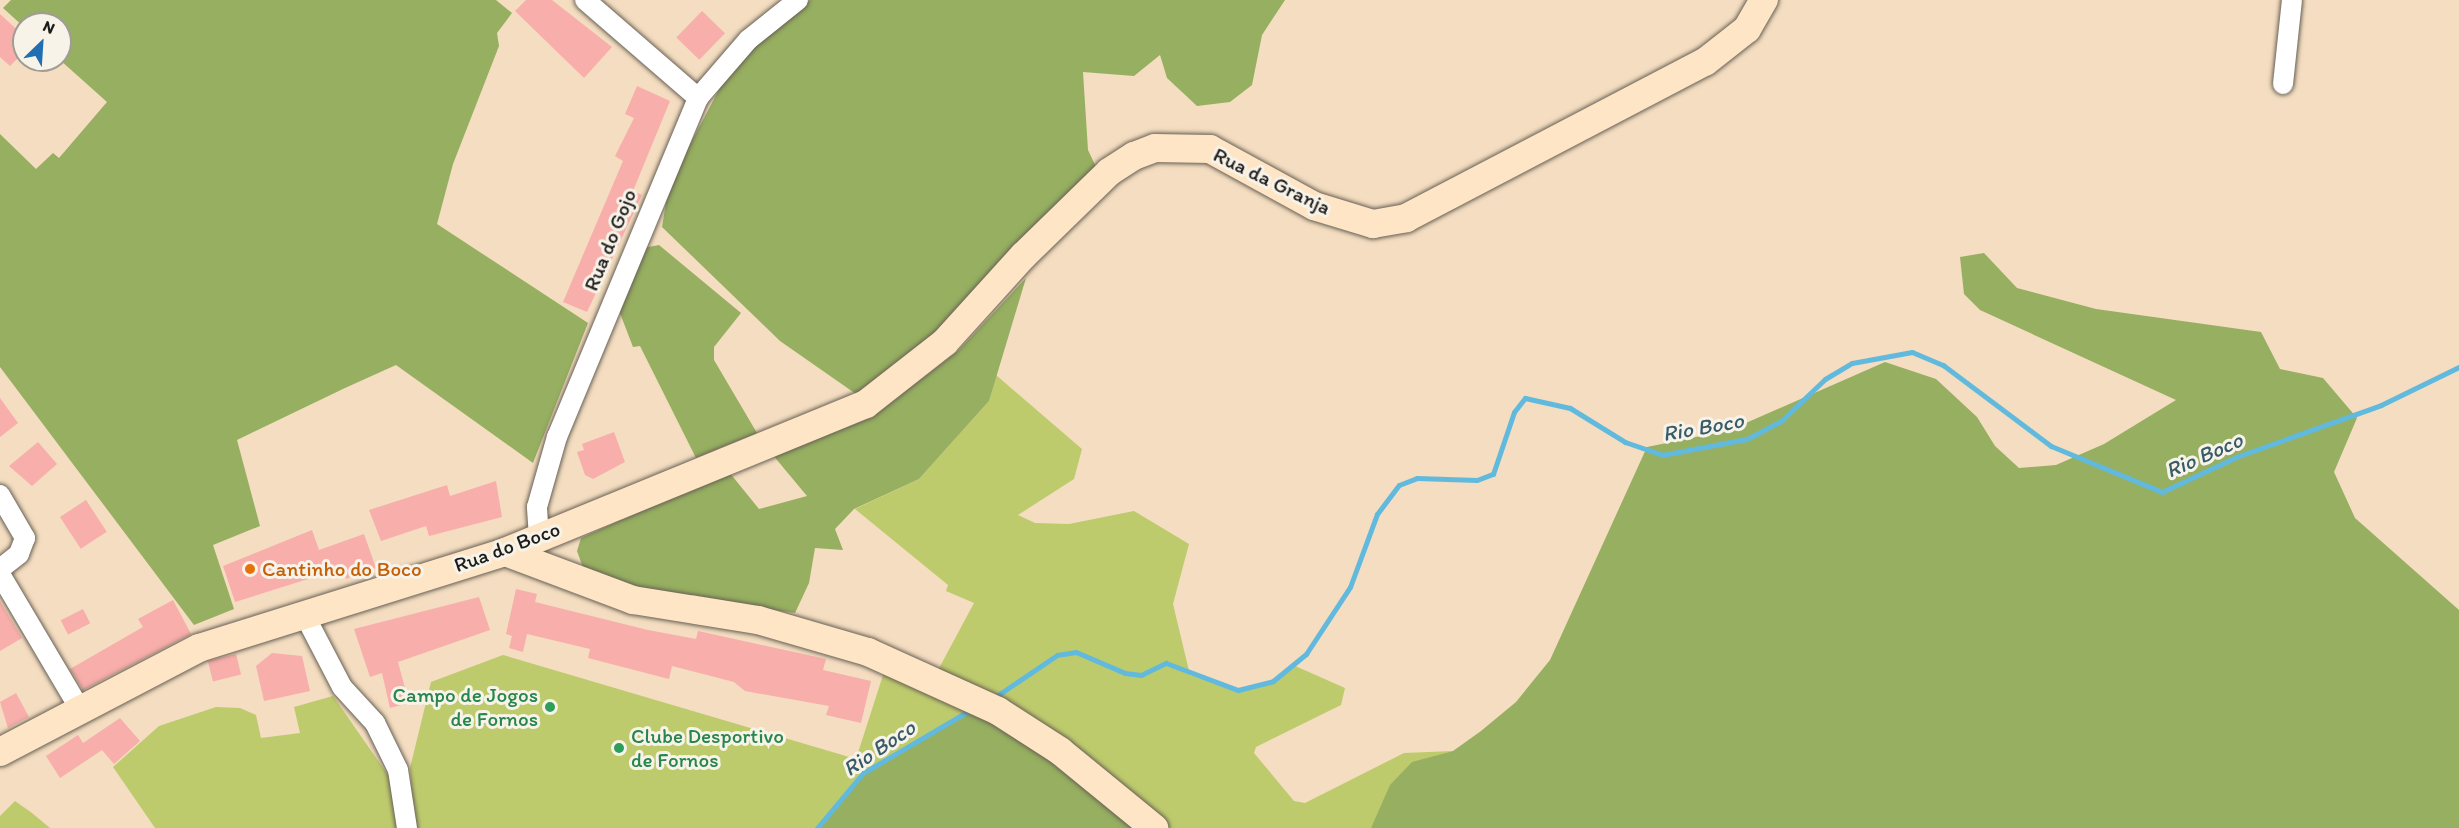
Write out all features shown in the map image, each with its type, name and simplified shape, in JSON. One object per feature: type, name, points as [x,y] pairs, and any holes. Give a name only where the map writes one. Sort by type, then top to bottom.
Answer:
[{"type":"street","points":[[585,0],[698,98]]},
{"type":"street","name":"Rua do Gojo","points":[[539,537],[537,507],[557,437],[698,98],[748,40],[798,0]]},
{"type":"street","name":"Rua da Granja","points":[[850,411],[908,376],[1100,181],[1134,156],[1155,148],[1210,149],[1314,206],[1373,224],[1406,218],[1705,62],[1747,29],[1764,0]]},
{"type":"street","points":[[2283,84],[2292,0]]},
{"type":"street","name":"Rua do Boco","points":[[0,752],[199,648],[506,552],[850,411]]},
{"type":"street","points":[[0,495],[25,538],[18,554],[0,572],[81,711]]},
{"type":"street","points":[[539,537],[576,579]]},
{"type":"street","points":[[506,552],[633,600],[758,620],[868,652],[998,711],[1060,751],[1154,828]]},
{"type":"street","points":[[304,614],[342,687],[375,723],[398,770],[407,828]]},
{"type":"green space","points":[[11,0],[496,0],[512,13],[497,33],[499,46],[453,164],[437,224],[588,323],[533,463],[396,365],[345,388],[237,440],[260,526],[213,545],[234,609],[194,625],[0,367],[0,134],[36,169],[53,153],[59,158],[107,102],[72,71],[72,12],[12,12],[12,16],[3,8]]},
{"type":"green space","points":[[810,0],[1285,0],[1262,35],[1252,85],[1230,102],[1197,106],[1167,78],[1160,55],[1134,76],[1083,72],[1088,150],[1096,167],[930,340],[856,394],[780,341],[662,227],[669,184],[721,86],[741,59]]},
{"type":"green space","points":[[659,245],[741,313],[714,347],[714,360],[757,433],[696,458],[640,346],[633,347],[618,308],[643,248]]},
{"type":"green space","points":[[1984,253],[2017,288],[2096,309],[2261,332],[2280,369],[2323,378],[2357,418],[2334,472],[2355,518],[2459,610],[2459,828],[1371,828],[1390,785],[1412,762],[1453,751],[1481,731],[1516,702],[1550,660],[1647,447],[1730,430],[1885,362],[1936,379],[1977,417],[1995,446],[2019,468],[2056,465],[2104,444],[2176,400],[1980,310],[1964,294],[1960,257]]},
{"type":"green space","points":[[1026,278],[989,401],[919,479],[854,509],[835,529],[843,550],[815,548],[809,583],[795,613],[643,592],[585,573],[577,551],[581,538],[729,472],[759,509],[807,496],[772,454],[880,411],[959,350]]},
{"type":"green space","points":[[996,375],[1082,449],[1074,479],[1018,515],[1035,523],[1069,524],[1134,511],[1189,544],[1173,604],[1190,675],[1238,690],[1273,681],[1293,665],[1345,688],[1341,705],[1256,747],[1254,753],[1294,801],[1305,803],[1404,753],[1453,751],[1412,763],[1371,828],[1167,828],[937,672],[974,603],[946,591],[948,585],[855,509],[919,479],[989,401]]},
{"type":"green space","name":"Clube Desportivo de Fornos","points":[[503,655],[856,759],[884,672],[972,709],[863,773],[817,828],[414,828],[410,768],[431,682]]},
{"type":"green space","points":[[333,696],[395,785],[400,828],[155,828],[113,767],[159,726],[216,707],[240,708],[256,715],[261,738],[300,733],[294,707]]},
{"type":"green space","points":[[972,709],[1003,725],[1142,828],[817,828],[863,773]]},
{"type":"green space","points":[[15,801],[50,828],[0,828],[0,816]]},
{"type":"building","points":[[526,0],[552,0],[612,47],[584,78],[515,11]]},
{"type":"building","points":[[702,11],[725,33],[699,60],[676,38]]},
{"type":"building","points":[[0,14],[12,25],[12,64],[10,66],[0,57]]},
{"type":"building","points":[[637,86],[670,101],[633,191],[642,195],[587,312],[563,302],[623,161],[615,156],[634,118],[625,114]]},
{"type":"building","points":[[0,398],[18,423],[0,437]]},
{"type":"building","points":[[614,432],[625,462],[593,479],[585,475],[577,452],[584,450],[582,444]]},
{"type":"building","points":[[38,442],[57,464],[32,486],[9,466]]},
{"type":"building","points":[[496,481],[502,517],[429,536],[426,526],[381,541],[369,510],[447,485],[450,496]]},
{"type":"building","points":[[86,500],[107,532],[81,549],[60,517]]},
{"type":"building","points":[[312,530],[319,550],[364,534],[376,568],[346,579],[343,568],[235,602],[223,566]]},
{"type":"building","points":[[516,589],[537,594],[535,602],[648,630],[696,639],[698,631],[826,659],[823,670],[871,681],[861,723],[826,715],[829,706],[745,691],[734,682],[672,666],[669,679],[588,658],[590,649],[527,634],[523,652],[509,648],[512,636],[506,634]]},
{"type":"building","points":[[479,597],[490,630],[398,662],[409,703],[390,708],[382,673],[370,677],[354,629]]},
{"type":"building","points":[[173,600],[191,634],[83,690],[70,669],[143,627],[138,619]]},
{"type":"building","points":[[0,601],[22,638],[0,651]]},
{"type":"building","points":[[83,609],[90,623],[68,635],[61,620]]},
{"type":"building","points":[[272,653],[302,656],[310,691],[264,701],[256,666]]},
{"type":"building","points":[[236,654],[241,674],[213,681],[208,661]]},
{"type":"building","points":[[16,693],[29,717],[8,728],[0,702]]},
{"type":"building","points":[[120,718],[140,741],[114,764],[102,750],[60,778],[46,756],[78,735],[83,743]]},
{"type":"waterway","name":"Rio Boco","points":[[995,697],[1057,655],[1076,652],[1125,673],[1141,675],[1166,663],[1238,690],[1273,681],[1306,654],[1350,587],[1377,514],[1399,485],[1417,478],[1477,480],[1493,474],[1514,412],[1525,398],[1570,408],[1625,442],[1662,455],[1747,439],[1782,420],[1825,379],[1852,363],[1912,352],[1943,365],[2051,446],[2162,492],[2236,457],[2381,405],[2459,367]]},
{"type":"waterway","name":"Rio Boco","points":[[817,828],[863,773],[970,710]]},
{"type":"place","name":"Cantinho do Boco","points":[[250,569]]},
{"type":"place","name":"Campo de Jogos de Fornos","points":[[550,707]]},
{"type":"place","name":"Clube Desportivo de Fornos","points":[[619,748]]}]
